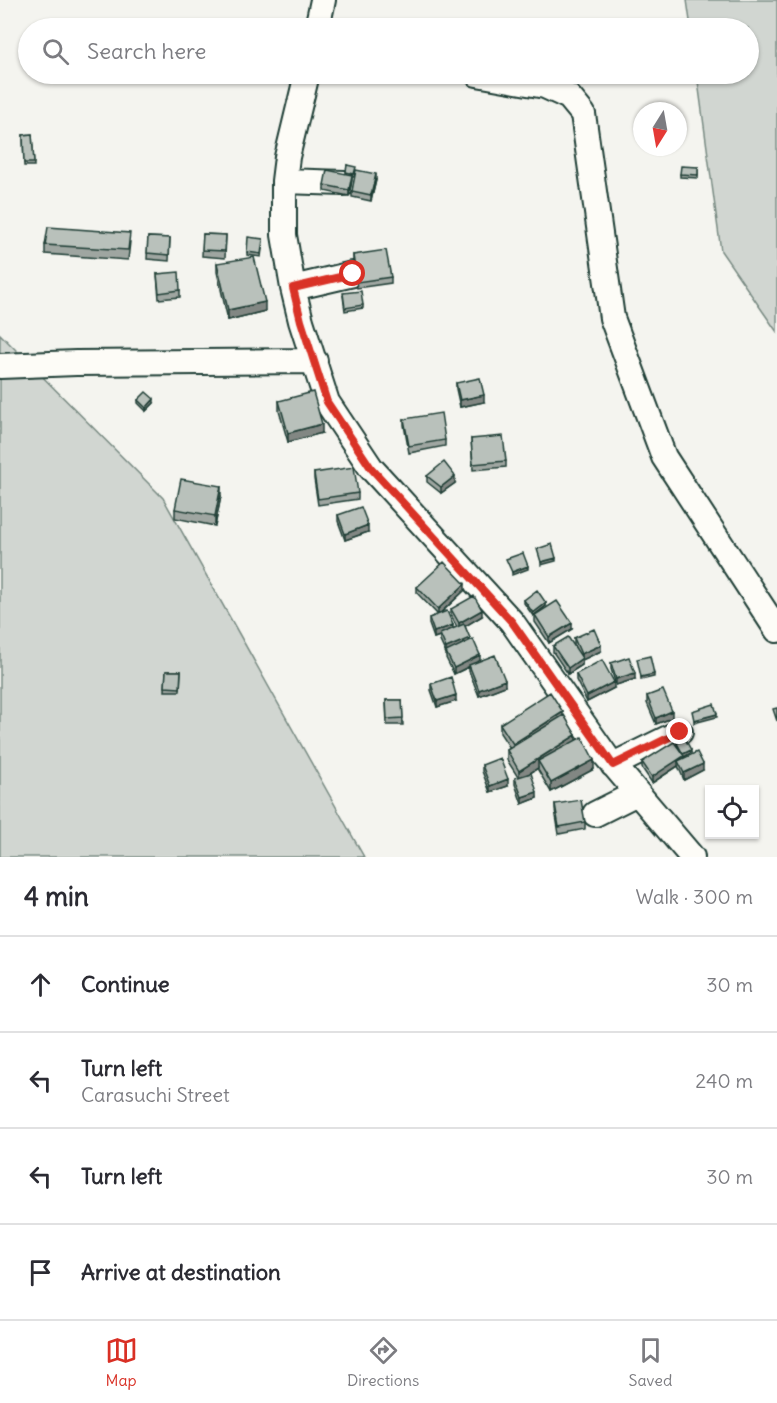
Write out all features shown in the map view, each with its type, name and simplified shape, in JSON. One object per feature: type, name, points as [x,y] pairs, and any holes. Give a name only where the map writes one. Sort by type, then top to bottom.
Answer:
[{"type":"street","points":[[319,18],[323,0]]},
{"type":"street","points":[[305,84],[287,157],[284,181],[284,235],[301,321],[327,402],[371,468],[512,622],[613,765],[692,857]]},
{"type":"street","points":[[534,84],[545,86],[569,97],[583,114],[612,318],[664,456],[777,630]]},
{"type":"street","points":[[284,181],[344,183]]},
{"type":"street","points":[[293,288],[353,274]]},
{"type":"street","points":[[0,366],[315,361]]},
{"type":"street","points":[[613,765],[680,732]]},
{"type":"street","points":[[595,814],[637,793]]},
{"type":"shaded area","points":[[687,0],[777,0],[777,332],[721,251],[698,84],[759,84],[759,18],[690,18]]},
{"type":"shaded area","points":[[0,334],[163,498],[364,857],[0,857]]},
{"type":"building","points":[[32,134],[34,163],[24,163],[23,135]]},
{"type":"building","points":[[347,165],[356,167],[354,174],[346,172]]},
{"type":"building","points":[[681,166],[698,167],[698,175],[680,174]]},
{"type":"building","points":[[327,170],[352,175],[349,190],[324,185]]},
{"type":"building","points":[[356,170],[376,174],[371,195],[352,191]]},
{"type":"building","points":[[48,227],[130,233],[128,250],[45,245]]},
{"type":"building","points":[[203,234],[226,235],[225,251],[202,250]]},
{"type":"building","points":[[148,237],[170,238],[169,255],[147,253]]},
{"type":"building","points":[[248,237],[263,239],[261,254],[247,252]]},
{"type":"building","points":[[386,250],[391,277],[357,282],[353,255]]},
{"type":"building","points":[[254,257],[265,302],[228,310],[217,263]]},
{"type":"building","points":[[179,272],[180,290],[159,293],[157,274]]},
{"type":"building","points":[[361,291],[363,305],[345,308],[343,293]]},
{"type":"building","points":[[480,378],[484,395],[460,400],[456,383]]},
{"type":"building","points":[[146,392],[154,399],[146,408],[138,400]]},
{"type":"building","points":[[313,392],[322,424],[288,433],[279,401]]},
{"type":"building","points":[[441,413],[445,440],[409,446],[404,419]]},
{"type":"building","points":[[503,436],[506,461],[473,464],[471,439]]},
{"type":"building","points":[[444,462],[455,476],[441,487],[427,476]]},
{"type":"building","points":[[354,467],[358,493],[318,499],[314,473]]},
{"type":"building","points":[[181,479],[221,486],[215,516],[175,509]]},
{"type":"building","points":[[361,507],[368,525],[345,534],[338,515]]},
{"type":"building","points":[[552,544],[556,558],[541,562],[537,549]]},
{"type":"building","points":[[523,553],[528,566],[512,572],[506,559]]},
{"type":"building","points":[[444,562],[465,584],[438,609],[417,587]]},
{"type":"building","points":[[537,590],[546,603],[533,613],[524,600]]},
{"type":"building","points":[[474,596],[482,610],[459,623],[451,609]]},
{"type":"building","points":[[557,601],[572,623],[549,637],[535,615]]},
{"type":"building","points":[[447,611],[453,625],[434,632],[429,618]]},
{"type":"building","points":[[464,624],[470,638],[446,648],[440,634]]},
{"type":"building","points":[[594,629],[601,645],[581,654],[574,638]]},
{"type":"building","points":[[568,637],[582,658],[568,668],[553,646]]},
{"type":"building","points":[[473,639],[480,655],[454,668],[446,652]]},
{"type":"building","points":[[495,655],[505,680],[479,690],[469,665]]},
{"type":"building","points":[[650,656],[654,674],[641,677],[637,659]]},
{"type":"building","points":[[629,657],[635,673],[616,679],[611,663]]},
{"type":"building","points":[[602,660],[614,682],[587,696],[576,674]]},
{"type":"building","points":[[166,671],[181,671],[180,688],[165,687]]},
{"type":"building","points":[[451,677],[456,695],[437,701],[431,684]]},
{"type":"building","points":[[663,690],[672,711],[656,718],[647,696]]},
{"type":"building","points":[[550,692],[563,712],[513,744],[500,724]]},
{"type":"building","points":[[386,700],[402,700],[403,718],[387,719]]},
{"type":"building","points":[[714,704],[717,714],[694,720],[692,711]]},
{"type":"building","points":[[777,708],[777,721],[773,709]]},
{"type":"building","points":[[564,715],[576,735],[519,771],[507,750]]},
{"type":"building","points":[[582,737],[594,760],[551,783],[538,761]]},
{"type":"building","points":[[685,739],[691,750],[683,754],[677,743]]},
{"type":"building","points":[[674,742],[684,756],[652,777],[642,762]]},
{"type":"building","points":[[697,752],[703,764],[684,773],[678,761]]},
{"type":"building","points":[[500,758],[508,779],[490,786],[482,765]]},
{"type":"building","points":[[531,773],[537,792],[522,797],[515,778]]},
{"type":"building","points":[[581,800],[585,822],[559,827],[555,804]]},
{"type":"route","points":[[353,274],[293,288],[327,402],[371,468],[512,622],[613,765],[680,732]]}]
